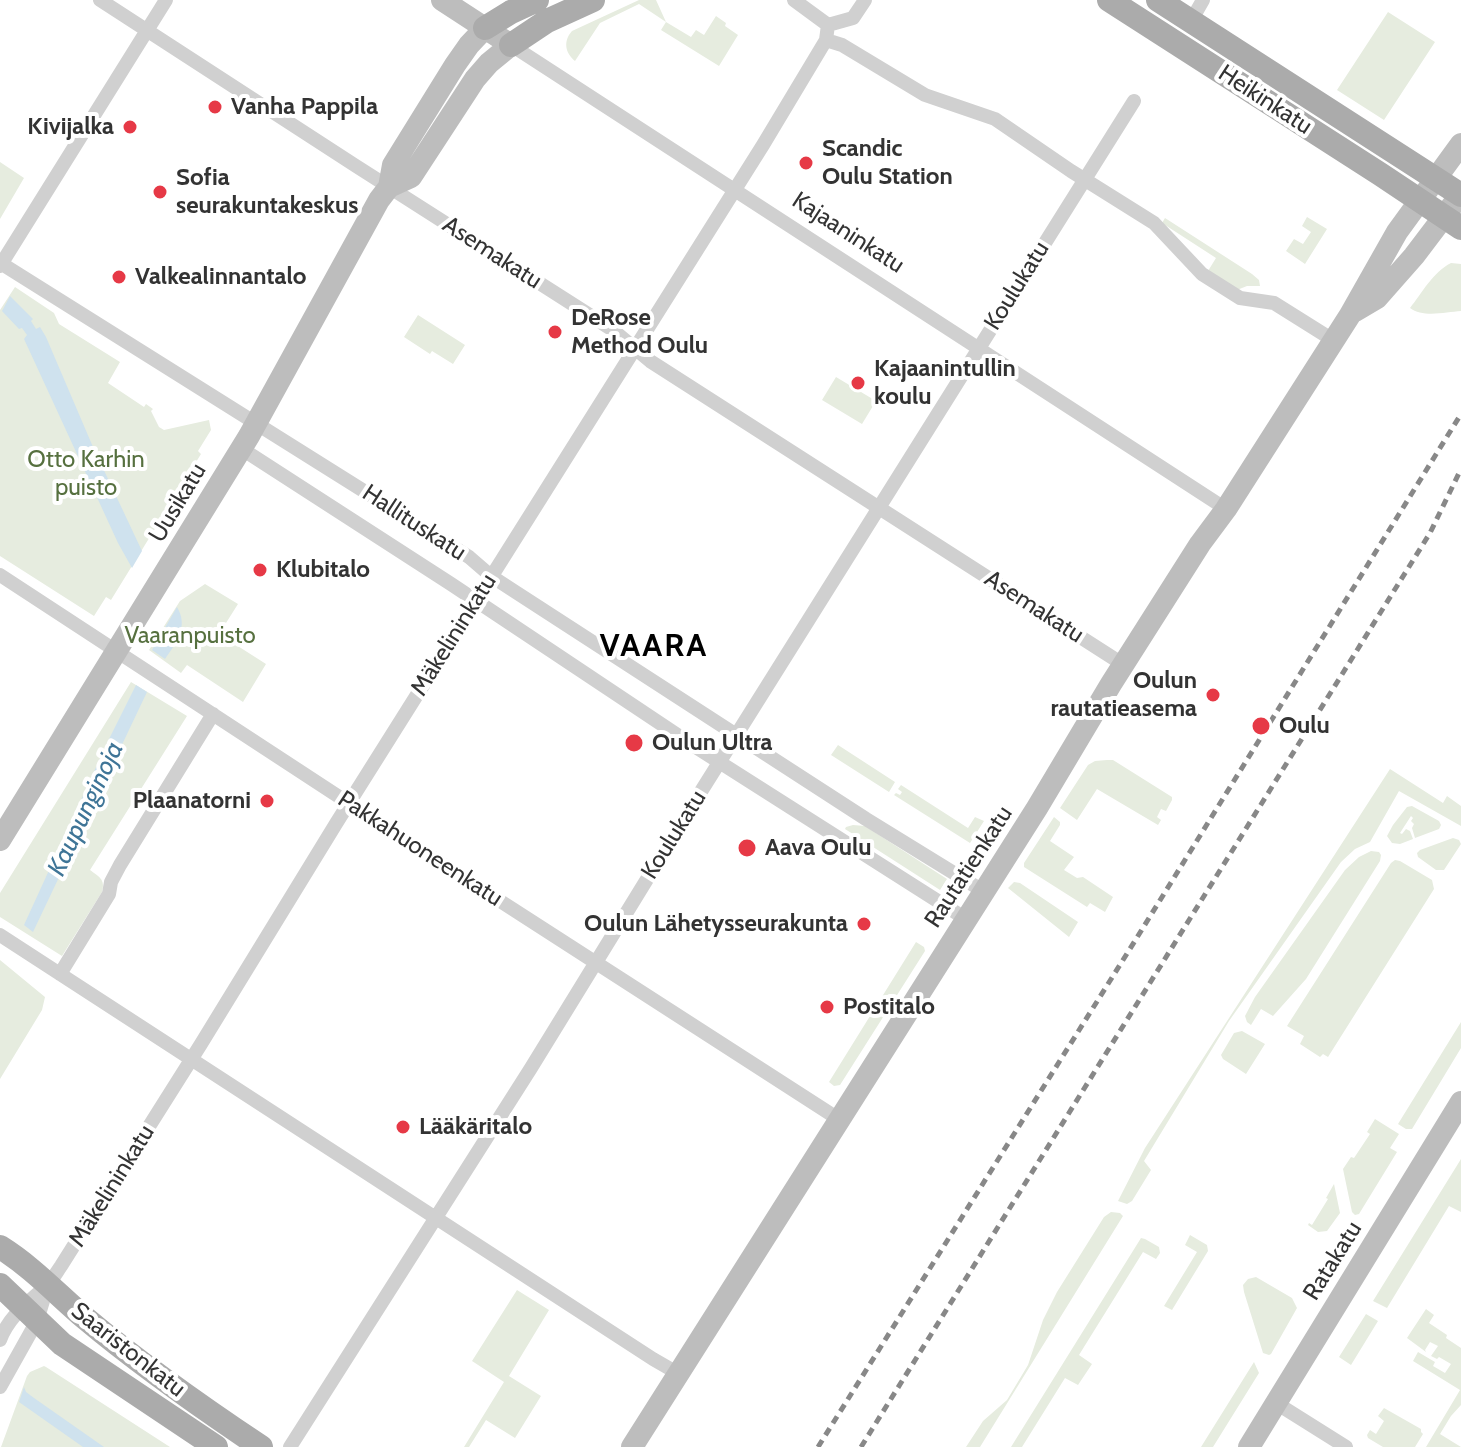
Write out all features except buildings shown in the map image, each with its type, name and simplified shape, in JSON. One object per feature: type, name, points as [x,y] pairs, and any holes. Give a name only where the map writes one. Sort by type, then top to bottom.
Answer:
[{"type":"main road","points":[[485,28],[537,0]]},
{"type":"main road","points":[[511,45],[547,21],[593,0]]},
{"type":"main road","name":"Heikinkatu","points":[[1109,0],[1453,223]]},
{"type":"main road","name":"Heikinkatu","points":[[1158,0],[1197,10],[1461,195]]},
{"type":"main road","name":"Saaristonkatu","points":[[0,1247],[22,1261],[84,1318],[170,1384],[261,1447]]},
{"type":"main road","name":"Saaristonkatu","points":[[0,1285],[62,1344],[216,1447]]},
{"type":"street","name":"Asemakatu","points":[[100,0],[613,330],[650,361],[1124,665]]},
{"type":"street","points":[[1,265],[166,0]]},
{"type":"street","name":"Kajaaninkatu","points":[[442,0],[1226,509]]},
{"type":"street","points":[[794,0],[842,45],[925,95],[995,119],[1154,223],[1202,274],[1240,298],[1274,303],[1333,340]]},
{"type":"street","name":"Mäkelininkatu","points":[[48,1284],[192,1059],[734,190],[827,32],[853,18],[865,0]]},
{"type":"street","name":"Uusikatu","points":[[0,840],[242,449],[389,187],[393,165],[455,65],[485,28]]},
{"type":"street","name":"Uusikatu","points":[[389,187],[411,177],[475,79],[511,45]]},
{"type":"street","name":"Koulukatu","points":[[290,1447],[1134,101]]},
{"type":"street","name":"Rautatienkatu","points":[[632,1447],[1043,799],[1208,532],[1226,509],[1350,315],[1397,232],[1461,144]]},
{"type":"street","name":"Rautatienkatu","points":[[1350,315],[1377,298],[1414,256],[1453,223],[1461,195]]},
{"type":"street","name":"Hallituskatu","points":[[1,265],[469,557],[491,576],[983,891]]},
{"type":"street","name":"Hallituskatu","points":[[242,449],[719,762],[966,919]]},
{"type":"street","name":"Pakkahuoneenkatu","points":[[0,575],[840,1120]]},
{"type":"street","points":[[60,974],[109,894],[120,865],[213,714]]},
{"type":"street","points":[[0,935],[679,1374]]},
{"type":"street","name":"Ratakatu","points":[[1249,1447],[1461,1102]]},
{"type":"street","points":[[0,1387],[30,1314],[48,1284]]},
{"type":"street","points":[[0,1340],[3,1332],[30,1314],[48,1284]]},
{"type":"street","points":[[1276,1403],[1346,1447]]},
{"type":"green space","points":[[639,0],[656,0],[666,22],[639,4],[600,23],[575,61],[572,58],[566,43],[572,31]]},
{"type":"green space","points":[[1388,12],[1435,42],[1384,120],[1337,90]]},
{"type":"green space","points":[[716,16],[738,35],[719,66],[661,30],[666,22],[691,37],[696,30],[704,35]]},
{"type":"green space","points":[[0,162],[24,178],[0,219]]},
{"type":"green space","points":[[1307,217],[1327,229],[1305,264],[1286,251],[1294,239],[1303,244],[1311,232],[1302,226]]},
{"type":"green space","points":[[1165,218],[1252,274],[1259,280],[1260,286],[1237,290],[1208,271],[1216,258],[1162,223]]},
{"type":"green space","points":[[1451,263],[1461,264],[1461,311],[1428,314],[1410,308],[1433,277]]},
{"type":"green space","name":"Otto Karhin puisto","points":[[15,287],[54,313],[59,324],[120,362],[108,383],[144,407],[146,404],[153,409],[151,411],[159,427],[164,430],[209,420],[211,430],[198,451],[201,454],[111,600],[106,597],[94,616],[0,556],[0,310]]},
{"type":"green space","points":[[418,315],[465,345],[453,364],[404,337]]},
{"type":"green space","points":[[836,377],[876,401],[862,424],[822,400]]},
{"type":"green space","name":"Vaaranpuisto","points":[[205,584],[238,604],[219,634],[266,664],[243,702],[187,665],[181,673],[149,650],[180,601]]},
{"type":"green space","name":"Vaaranpuisto","points":[[131,682],[187,716],[90,870],[102,881],[102,892],[62,956],[0,917],[0,893]]},
{"type":"green space","points":[[838,745],[895,782],[889,792],[831,755]]},
{"type":"green space","points":[[1113,760],[1172,797],[1166,811],[1161,809],[1157,817],[1161,820],[1158,825],[1097,789],[1077,820],[1060,808],[1088,765],[1095,761]]},
{"type":"green space","points":[[1390,769],[1443,803],[1447,796],[1461,806],[1461,826],[1399,791],[1370,842],[1355,849],[1341,862],[1229,1021],[1144,1161],[1151,1170],[1132,1201],[1127,1204],[1118,1201],[1145,1148]]},
{"type":"green space","points":[[901,785],[968,828],[975,817],[984,821],[970,843],[894,795],[900,795],[902,792],[898,789]]},
{"type":"green space","points":[[1412,806],[1439,821],[1439,829],[1415,838],[1411,816],[1400,833],[1406,829],[1413,839],[1400,844],[1392,843],[1387,836],[1407,807]]},
{"type":"green space","points":[[1054,817],[1060,825],[1050,841],[1074,857],[1064,870],[1077,878],[1083,877],[1113,897],[1105,912],[1090,903],[1087,907],[1024,867]]},
{"type":"green space","points":[[853,825],[865,826],[947,879],[940,890],[845,829]]},
{"type":"green space","points":[[1453,838],[1461,844],[1444,870],[1436,870],[1418,857],[1420,850]]},
{"type":"green space","points":[[1371,851],[1379,852],[1380,861],[1306,979],[1273,1016],[1261,1009],[1251,1025],[1245,1016],[1255,997],[1345,870]]},
{"type":"green space","points":[[1395,860],[1432,880],[1434,889],[1328,1057],[1323,1054],[1320,1057],[1300,1044],[1304,1036],[1287,1026]]},
{"type":"green space","points":[[1014,882],[1078,922],[1069,937],[1008,888]]},
{"type":"green space","points":[[916,942],[925,951],[840,1085],[834,1086],[829,1082]]},
{"type":"green space","points":[[0,960],[45,997],[42,1010],[0,1079]]},
{"type":"green space","points":[[1461,1022],[1461,1048],[1412,1129],[1406,1129],[1398,1124]]},
{"type":"green space","points":[[1242,1031],[1265,1044],[1246,1074],[1221,1055],[1234,1033]]},
{"type":"green space","points":[[1375,1119],[1399,1134],[1390,1148],[1397,1152],[1359,1214],[1355,1215],[1343,1169],[1370,1134],[1367,1132]]},
{"type":"green space","points":[[1461,1159],[1461,1212],[1449,1206],[1387,1308],[1373,1301]]},
{"type":"green space","points":[[1334,1184],[1340,1213],[1327,1231],[1318,1232],[1308,1225],[1312,1225]]},
{"type":"green space","points":[[1111,1212],[1123,1216],[980,1447],[966,1447],[983,1421],[1007,1400],[1028,1365],[1043,1320],[1057,1292],[1104,1217]]},
{"type":"green space","points":[[1190,1235],[1207,1245],[1208,1251],[1172,1310],[1164,1306],[1197,1252],[1185,1245]]},
{"type":"green space","points":[[1141,1238],[1159,1247],[1160,1253],[1156,1259],[1143,1252],[1079,1355],[1092,1364],[1078,1385],[1065,1378],[1022,1447],[1011,1447]]},
{"type":"green space","points":[[1256,1277],[1292,1298],[1297,1308],[1269,1355],[1263,1353],[1244,1292],[1243,1285],[1248,1279]]},
{"type":"green space","points":[[517,1290],[549,1310],[509,1376],[541,1396],[515,1438],[486,1420],[469,1447],[464,1447],[504,1382],[472,1361]]},
{"type":"green space","points":[[1426,1309],[1434,1315],[1429,1323],[1461,1348],[1461,1405],[1440,1434],[1461,1447],[1426,1447],[1460,1390],[1413,1361],[1418,1352],[1435,1362],[1433,1366],[1445,1373],[1451,1364],[1431,1356],[1438,1346],[1430,1342],[1426,1352],[1407,1338]]},
{"type":"green space","points":[[1366,1314],[1378,1321],[1351,1365],[1339,1357]]},
{"type":"green space","points":[[1254,1362],[1259,1373],[1213,1447],[1201,1447]]},
{"type":"green space","points":[[44,1366],[170,1447],[1,1447],[27,1376]]},
{"type":"green space","points":[[1384,1408],[1421,1429],[1423,1434],[1415,1447],[1383,1447],[1368,1438],[1370,1430],[1376,1434],[1384,1421],[1378,1416]]},
{"type":"water","points":[[10,296],[46,337],[142,551],[132,568],[24,339],[27,335],[2,311]]},
{"type":"water","points":[[177,607],[181,628],[177,641],[165,659],[152,650]]},
{"type":"water","name":"Kaupunginoja","points":[[136,685],[147,692],[33,932],[24,925]]},
{"type":"water","points":[[24,1387],[34,1398],[104,1447],[83,1447],[19,1402]]},
{"type":"railway","points":[[818,1447],[1461,414]]},
{"type":"railway","points":[[861,1447],[1430,533],[1461,469]]},
{"type":"place","name":"Vanha Pappila","points":[[215,107]]},
{"type":"place","name":"Kivijalka","points":[[130,127]]},
{"type":"place","name":"Scandic Oulu Station","points":[[806,163]]},
{"type":"place","name":"Sofia seurakuntakeskus","points":[[160,192]]},
{"type":"place","name":"Valkealinnantalo","points":[[119,277]]},
{"type":"place","name":"DeRose Method Oulu","points":[[555,332]]},
{"type":"place","name":"Kajaanintullin koulu","points":[[858,383]]},
{"type":"place","name":"Klubitalo","points":[[260,570]]},
{"type":"place","name":"Oulun rautatieasema","points":[[1213,695]]},
{"type":"place","name":"Oulu","points":[[1261,726]]},
{"type":"place","name":"Oulun Ultra","points":[[634,743]]},
{"type":"place","name":"Plaanatorni","points":[[267,801]]},
{"type":"place","name":"Aava Oulu","points":[[747,848]]},
{"type":"place","name":"Oulun Lähetysseurakunta","points":[[864,924]]},
{"type":"place","name":"Postitalo","points":[[827,1007]]},
{"type":"place","name":"Lääkäritalo","points":[[403,1127]]},
{"type":"district","name":"VAARA","points":[[654,647]]}]
